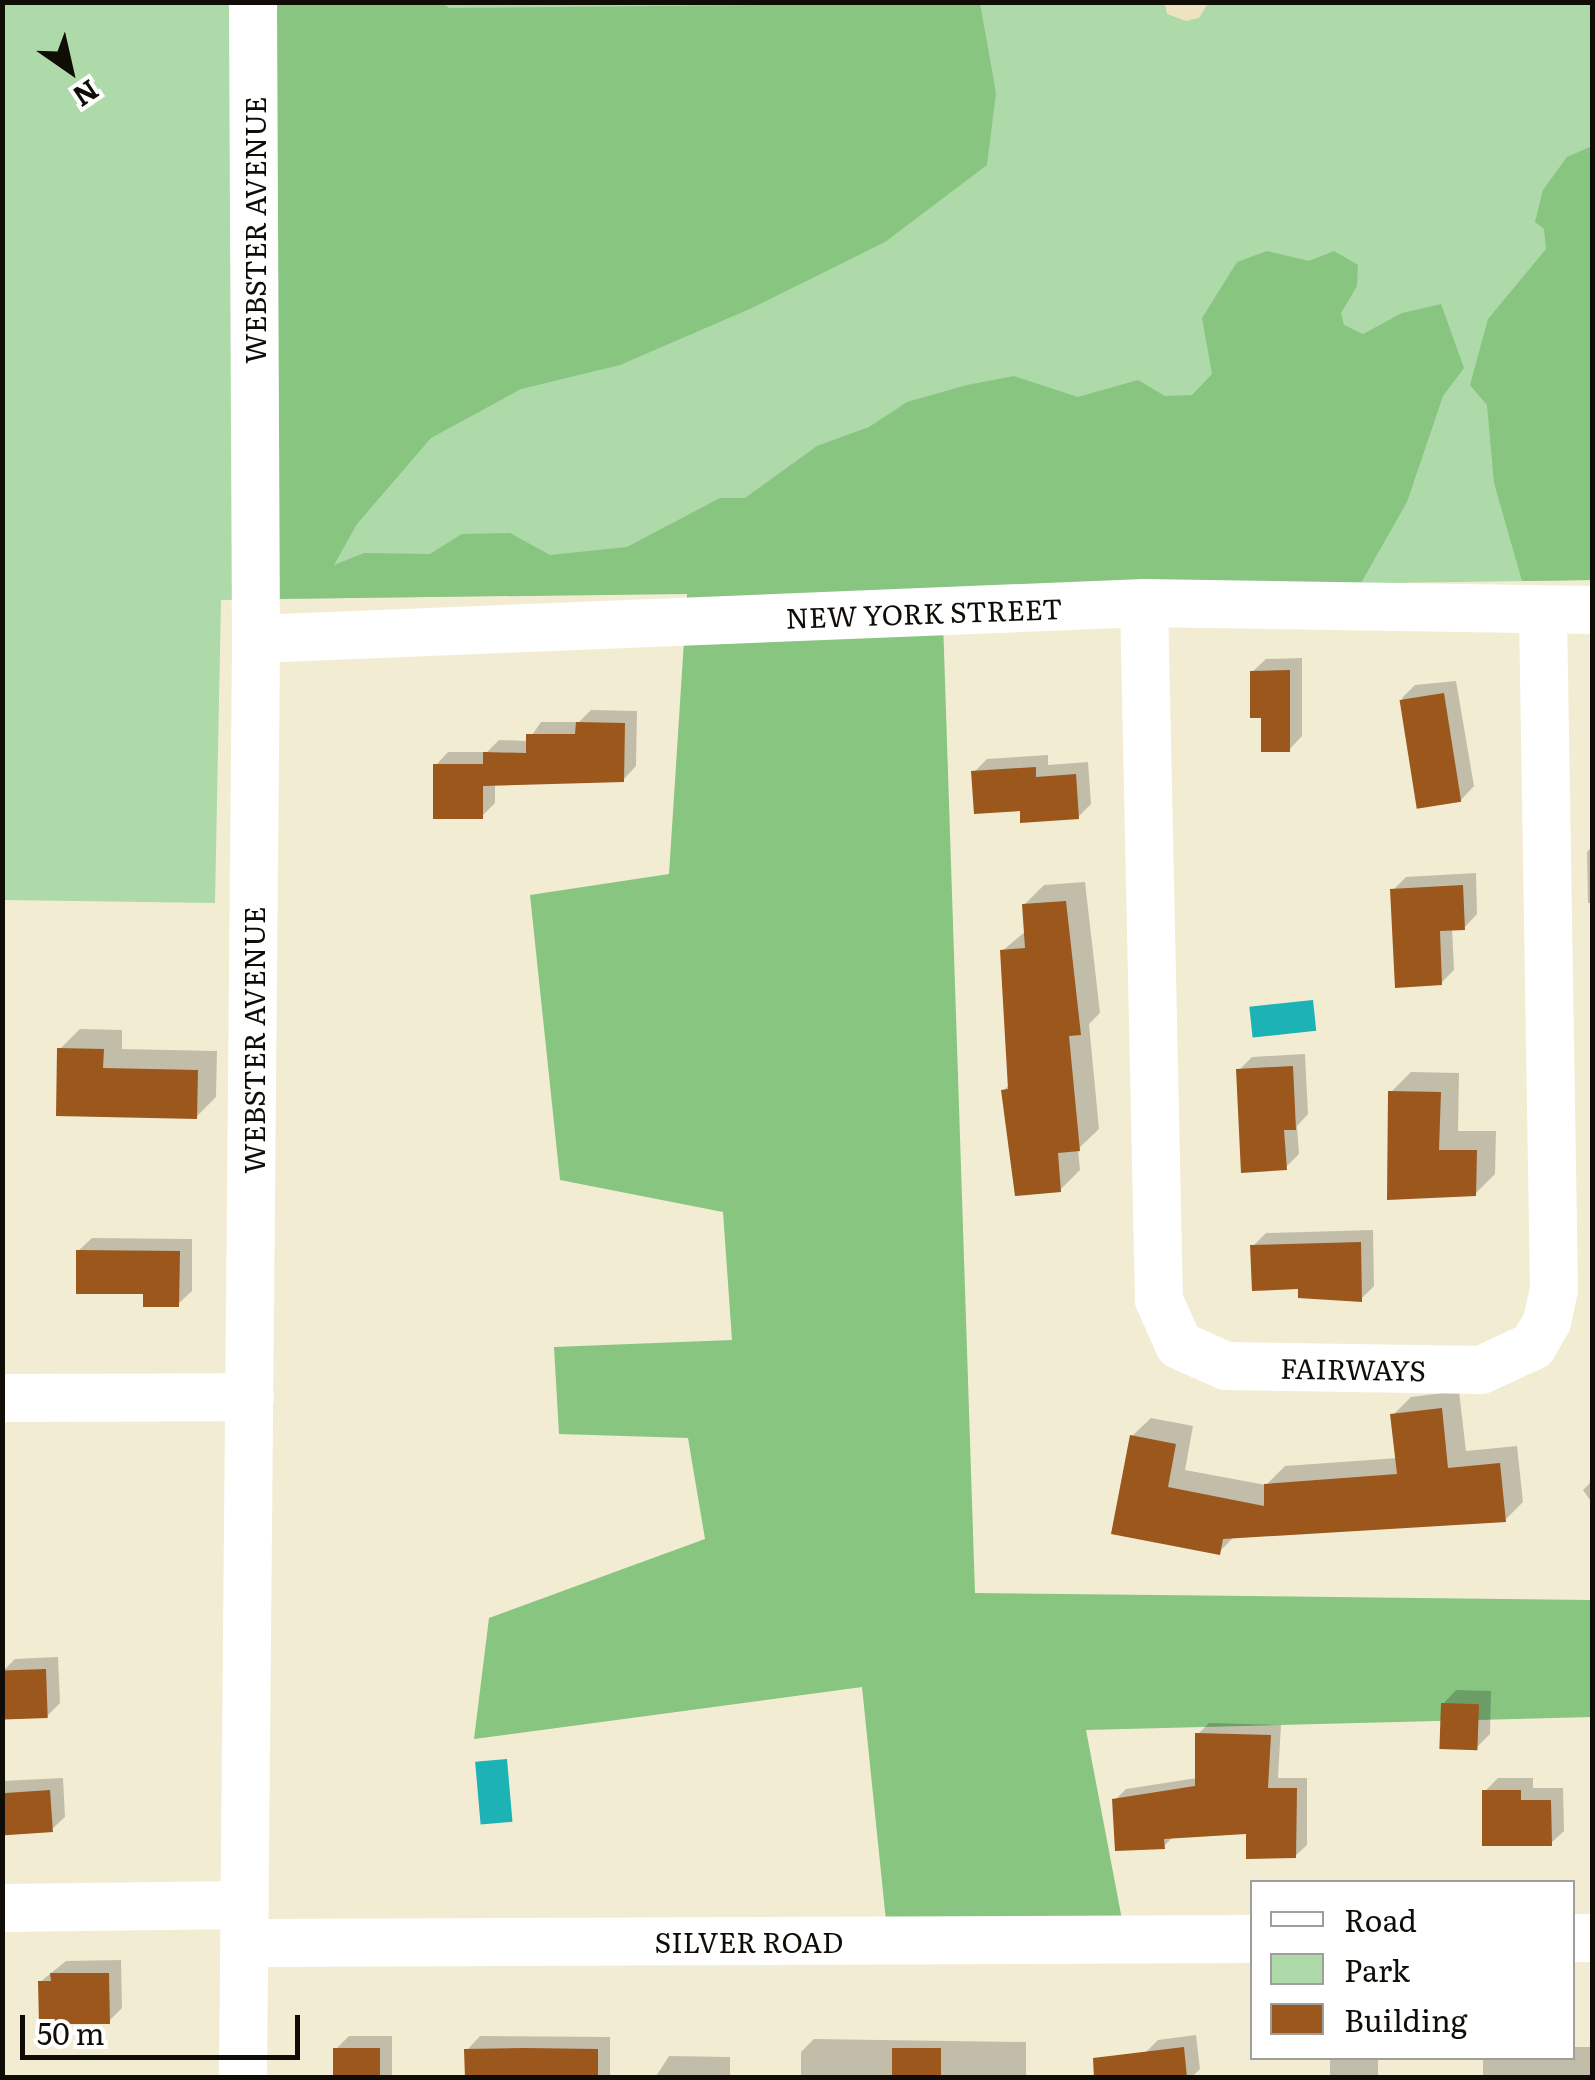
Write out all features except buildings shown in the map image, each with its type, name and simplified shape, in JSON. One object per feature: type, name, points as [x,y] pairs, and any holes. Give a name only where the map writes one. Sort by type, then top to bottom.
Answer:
[{"type":"street","name":"WEBSTER AVENUE","points":[[243,2078],[256,639],[253,2]]},
{"type":"street","name":"NEW YORK STREET","points":[[256,639],[1144,603],[1592,610]]},
{"type":"street","name":"FAIRWAYS","points":[[1144,603],[1159,1300],[1179,1345],[1201,1360],[1246,1367],[1481,1370],[1534,1346],[1548,1322],[1554,1290],[1544,611]]},
{"type":"street","points":[[2,1398],[250,1397]]},
{"type":"street","name":"SILVER ROAD","points":[[2,1908],[245,1924],[1250,1939]]},
{"type":"green space","points":[[442,2],[449,8],[980,3],[996,93],[987,165],[885,242],[752,308],[620,365],[521,389],[431,438],[357,524],[334,565],[364,553],[430,554],[462,534],[510,533],[550,555],[627,547],[720,498],[745,498],[817,446],[869,427],[907,402],[967,385],[1014,376],[1078,397],[1138,380],[1165,396],[1192,395],[1212,374],[1202,318],[1237,262],[1267,251],[1309,261],[1334,251],[1358,265],[1357,286],[1341,313],[1344,325],[1363,334],[1402,313],[1441,304],[1464,368],[1443,396],[1407,502],[1361,583],[942,590],[975,1593],[1592,1600],[1592,1717],[1086,1730],[1124,1930],[886,1921],[862,1687],[474,1739],[489,1618],[705,1539],[688,1438],[559,1434],[554,1347],[732,1340],[723,1212],[560,1180],[530,895],[669,874],[687,594],[269,599],[265,3]]},
{"type":"green space","points":[[3,3],[1592,3],[1592,580],[221,600],[215,903],[3,900]]},
{"type":"green space","points":[[1592,146],[1592,580],[1522,581],[1494,483],[1487,405],[1470,385],[1488,319],[1546,249],[1544,229],[1535,222],[1543,190],[1567,157]]},
{"type":"sand","points":[[1208,3],[1199,18],[1186,21],[1167,14],[1165,4]]},
{"type":"water","points":[[1313,1000],[1316,1031],[1253,1038],[1249,1007]]},
{"type":"water","points":[[507,1759],[512,1822],[481,1825],[475,1762]]}]
